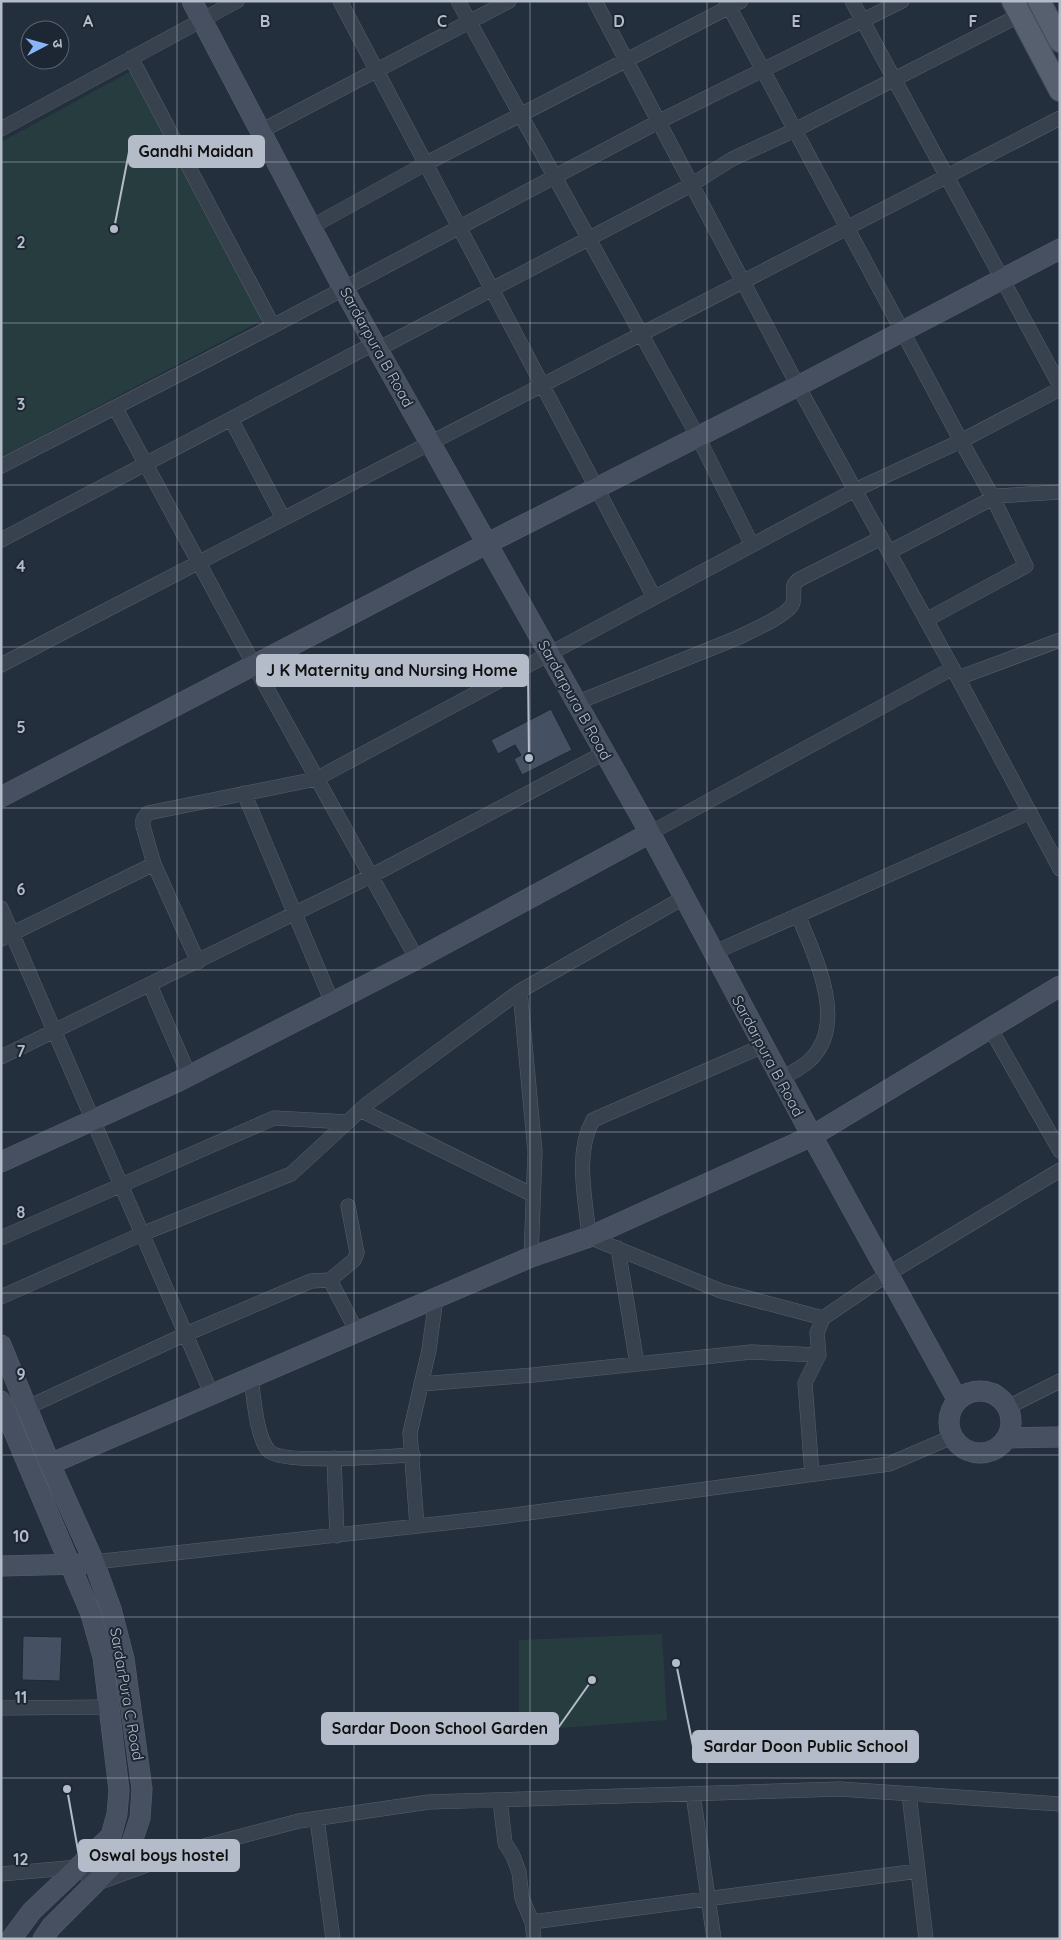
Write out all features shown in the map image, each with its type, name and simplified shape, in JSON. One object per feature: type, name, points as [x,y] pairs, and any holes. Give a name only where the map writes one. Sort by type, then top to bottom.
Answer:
[{"type":"main road","points":[[1038,1],[1060,41]]},
{"type":"main road","points":[[1017,8],[1060,90]]},
{"type":"street","name":"Sardarpura B Road","points":[[192,1],[343,288],[488,542],[650,833],[781,1080],[957,1399]]},
{"type":"street","points":[[1,129],[237,1]]},
{"type":"street","points":[[340,1],[424,164],[654,597]]},
{"type":"street","points":[[458,1],[698,437],[752,545]]},
{"type":"street","points":[[261,131],[508,1]]},
{"type":"street","points":[[595,1],[798,386],[956,673],[1060,869]]},
{"type":"street","points":[[198,962],[154,864],[143,826],[143,819],[148,813],[316,779],[855,490],[961,440],[1060,388],[852,1]]},
{"type":"street","points":[[1,466],[273,326],[658,122],[902,1]]},
{"type":"street","points":[[311,227],[424,164],[626,61],[732,3],[795,130],[993,498],[1026,566],[926,620]]},
{"type":"street","points":[[1,540],[230,419],[491,289],[691,185],[732,159],[795,130],[894,79],[1017,8]]},
{"type":"street","points":[[131,58],[273,326]]},
{"type":"street","points":[[1,665],[430,441],[743,283],[1060,118]]},
{"type":"street","points":[[1,798],[488,542],[798,386],[1060,249]]},
{"type":"street","points":[[115,407],[316,779],[417,958]]},
{"type":"street","points":[[230,419],[283,518]]},
{"type":"street","points":[[889,552],[993,498],[1060,492]]},
{"type":"street","points":[[576,702],[737,638],[758,627],[791,607],[794,600],[794,585],[798,580],[881,538]]},
{"type":"street","points":[[1,1162],[189,1075],[332,1002],[956,673],[1060,640]]},
{"type":"street","points":[[1,1057],[55,1033],[370,876],[604,752]]},
{"type":"street","points":[[244,793],[293,914],[332,1002]]},
{"type":"street","points":[[713,953],[1030,812]]},
{"type":"street","points":[[7,936],[154,864]]},
{"type":"street","points":[[1,1297],[142,1234],[291,1174],[360,1110],[520,991],[683,898]]},
{"type":"street","points":[[1,908],[7,936],[55,1033],[212,1395]]},
{"type":"street","points":[[781,1080],[810,1060],[819,1048],[825,1030],[827,1010],[826,989],[821,971],[798,915]]},
{"type":"street","points":[[150,985],[189,1075]]},
{"type":"street","points":[[50,1464],[531,1257],[589,1237],[812,1136],[1060,986]]},
{"type":"street","points":[[520,991],[535,1152],[531,1257]]},
{"type":"street","points":[[990,1028],[1060,1150]]},
{"type":"street","points":[[589,1237],[583,1161],[584,1141],[593,1120],[763,1046]]},
{"type":"street","points":[[360,1110],[533,1196]]},
{"type":"street","points":[[1,1238],[274,1118],[348,1122]]},
{"type":"street","points":[[812,1474],[805,1383],[819,1355],[817,1333],[823,1318],[888,1274],[1060,1170]]},
{"type":"street","points":[[330,1280],[354,1260],[357,1252],[348,1206]]},
{"type":"street","points":[[589,1237],[721,1291],[823,1318]]},
{"type":"street","points":[[618,1248],[637,1364]]},
{"type":"street","points":[[26,1408],[186,1334],[323,1278],[330,1280],[357,1332]]},
{"type":"street","points":[[417,1526],[411,1422],[429,1350],[436,1298]]},
{"type":"street","name":"SardarPura C Road","points":[[1,1345],[26,1408],[94,1562],[111,1609],[124,1660],[142,1789],[140,1818],[130,1848],[42,1939]]},
{"type":"street","points":[[421,1384],[751,1352],[819,1355]]},
{"type":"street","points":[[251,1378],[260,1430],[269,1451],[275,1456],[334,1458],[413,1455]]},
{"type":"street","points":[[1008,1408],[1060,1381]]},
{"type":"street","points":[[974,1390],[985,1390],[1002,1399],[1008,1408],[1011,1428],[1000,1446],[990,1452],[979,1453],[969,1452],[959,1445],[952,1437],[948,1417],[957,1399],[974,1390]]},
{"type":"street","name":"SardarPura C Road","points":[[4,1413],[91,1614],[103,1656],[119,1790],[117,1814],[111,1836],[32,1911],[11,1939]]},
{"type":"street","points":[[1,1566],[71,1565],[337,1536],[890,1464],[952,1437]]},
{"type":"street","points":[[1006,1438],[1060,1437]]},
{"type":"street","points":[[334,1458],[337,1536]]},
{"type":"street","points":[[1,1708],[110,1707]]},
{"type":"street","points":[[1,1874],[79,1867],[95,1884],[184,1851],[299,1821],[429,1802],[840,1789],[1060,1804]]},
{"type":"street","points":[[692,1794],[714,1939]]},
{"type":"street","points":[[909,1794],[926,1939]]},
{"type":"street","points":[[500,1800],[505,1843],[520,1872],[522,1898],[532,1922],[534,1939]]},
{"type":"street","points":[[317,1819],[333,1939]]},
{"type":"street","points":[[532,1922],[918,1871]]},
{"type":"green space","points":[[144,64],[272,315],[1,457],[1,142]]},
{"type":"green space","points":[[662,1634],[667,1720],[519,1731],[519,1640]]},
{"type":"building","points":[[551,709],[572,750],[522,775],[514,759],[521,755],[515,745],[498,754],[491,740]]},
{"type":"building","points":[[23,1636],[62,1637],[60,1681],[22,1680]]},
{"type":"place","name":"Gandhi Maidan","points":[[114,229]]},
{"type":"place","name":"J K Maternity and Nursing Home","points":[[529,758]]},
{"type":"place","name":"Sardar Doon Public School","points":[[676,1663]]},
{"type":"place","name":"Sardar Doon School Garden","points":[[592,1680]]},
{"type":"place","name":"Oswal boys hostel","points":[[67,1789]]}]
